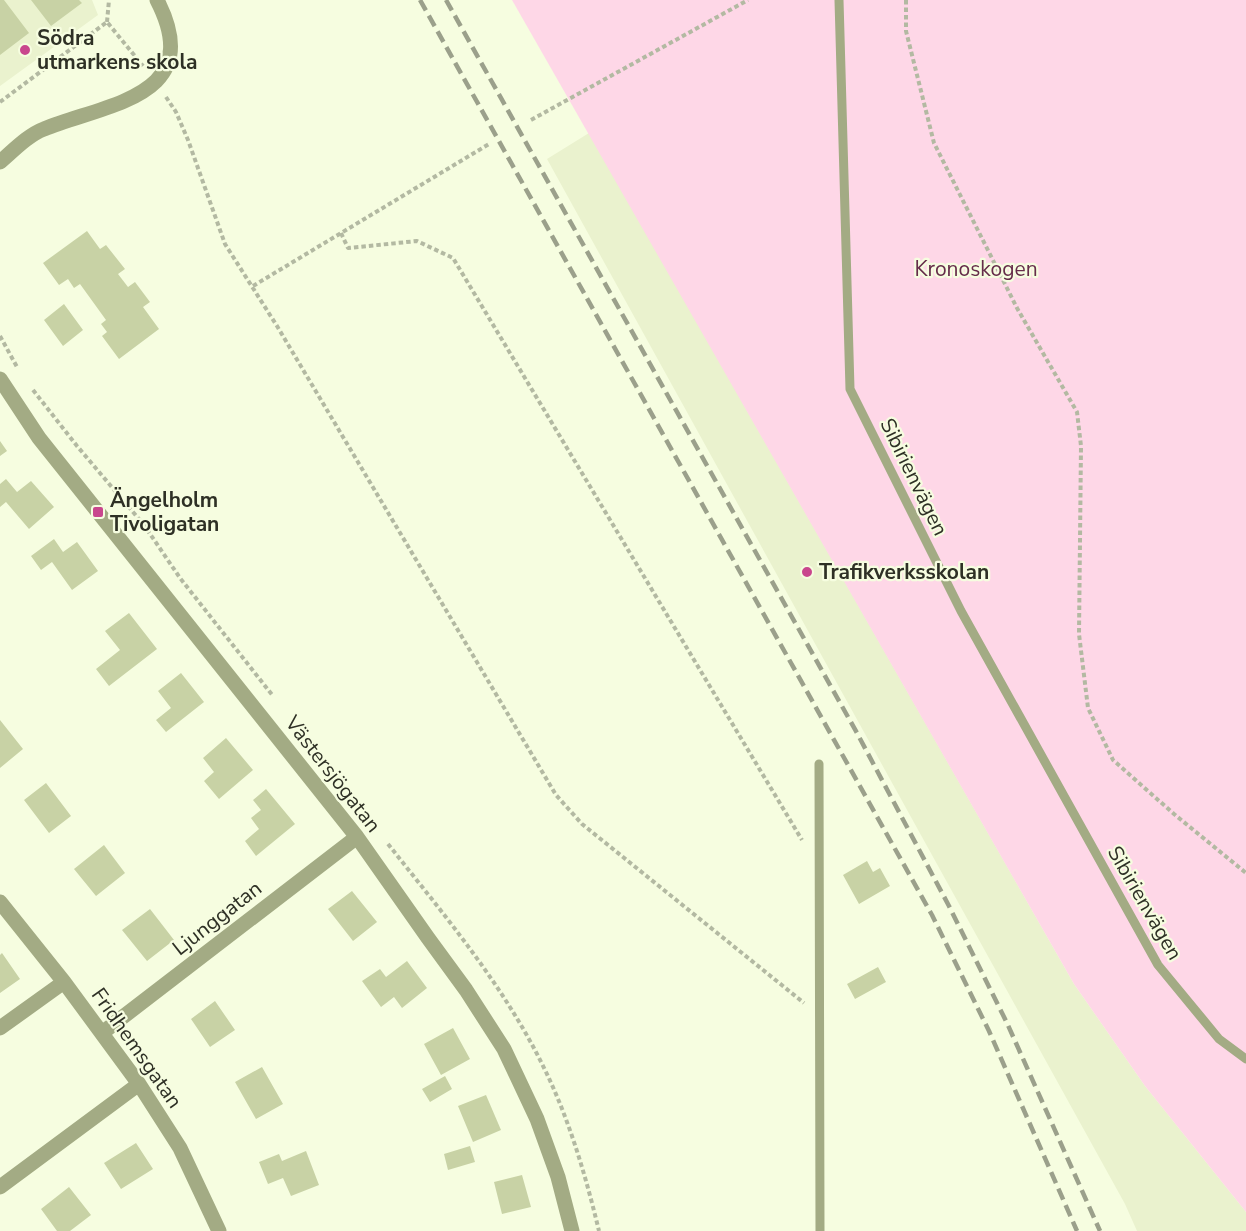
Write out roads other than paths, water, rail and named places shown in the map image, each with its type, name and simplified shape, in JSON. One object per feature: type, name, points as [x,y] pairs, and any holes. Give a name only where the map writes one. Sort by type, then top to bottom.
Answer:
[{"type":"street","points":[[0,162],[41,130],[112,107],[156,82],[168,66],[171,53],[171,42],[157,0]]},
{"type":"street","name":"Västersjögatan","points":[[0,379],[39,438],[357,837],[466,990],[504,1049],[537,1119],[558,1177],[572,1231]]},
{"type":"street","name":"Ljunggatan","points":[[102,1033],[357,837]]},
{"type":"street","name":"Fridhemsgatan","points":[[0,902],[64,982],[140,1084],[180,1148],[219,1231]]},
{"type":"street","points":[[0,1028],[64,982]]},
{"type":"street","points":[[0,1186],[140,1084]]},
{"type":"lane","name":"Sibirienvägen","points":[[839,0],[850,389],[961,611],[1158,965],[1219,1039],[1246,1059]]},
{"type":"lane","points":[[819,764],[820,1231]]},
{"type":"railway","points":[[420,0],[932,915],[989,1031],[1077,1231]]},
{"type":"railway","points":[[446,0],[857,733],[949,906],[1007,1023],[1100,1231]]},
{"type":"place","name":"Södra utmarkens skola","points":[[25,50]]},
{"type":"place","name":"Ängelholm Tivoligatan","points":[[98,512]]},
{"type":"place","name":"Trafikverksskolan","points":[[807,572]]},
{"type":"park label","name":"Kronoskogen","points":[[976,269]]}]
